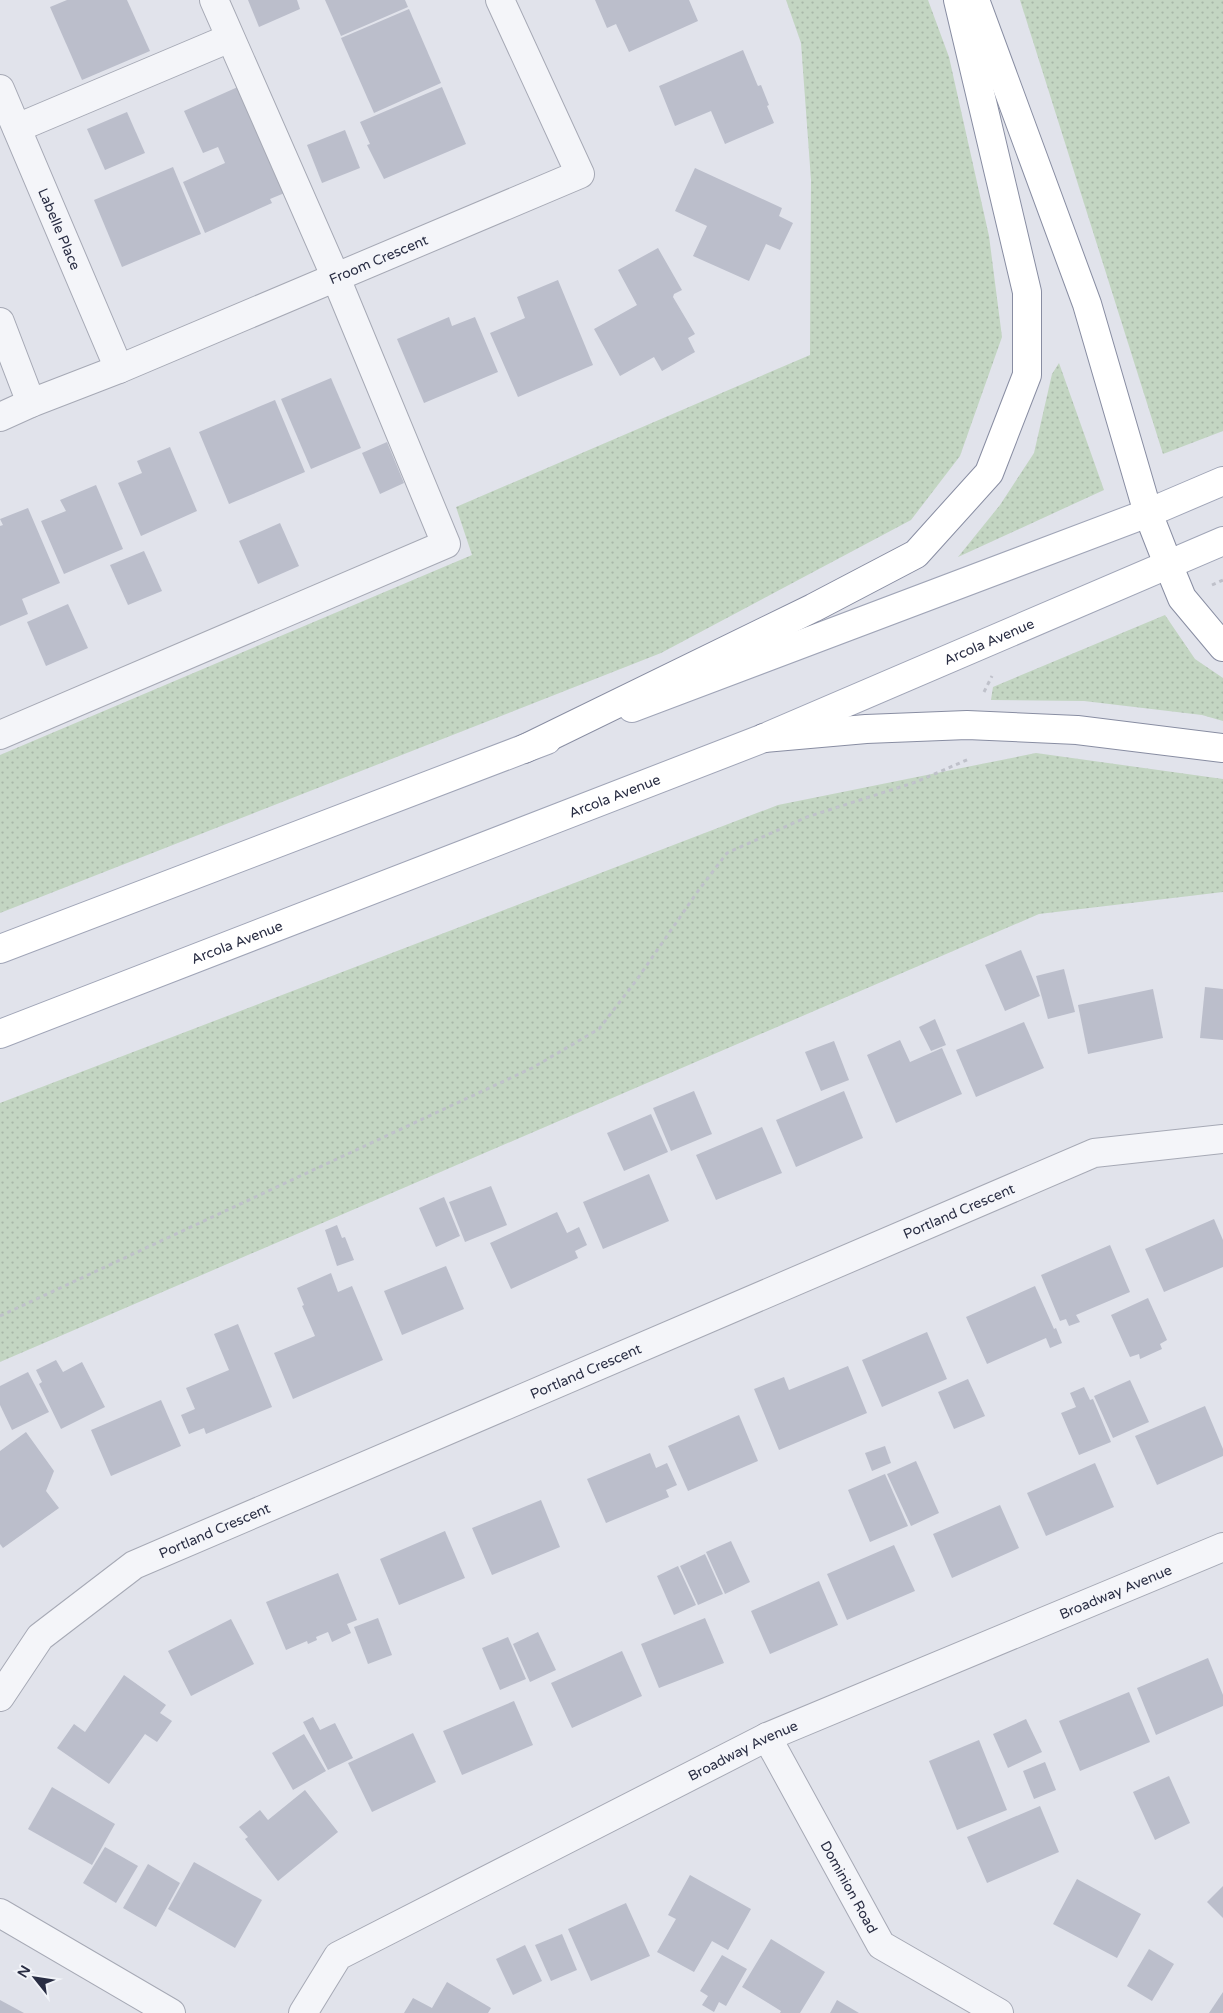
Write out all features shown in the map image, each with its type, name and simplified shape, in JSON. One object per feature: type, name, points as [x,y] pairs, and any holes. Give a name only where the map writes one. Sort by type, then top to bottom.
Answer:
[{"type":"main road","points":[[524,749],[813,608],[916,554],[988,473],[1027,375],[1027,292],[958,0]]},
{"type":"main road","points":[[975,0],[1086,304],[1148,512],[1182,598],[1223,647]]},
{"type":"main road","points":[[0,949],[1148,512],[1223,481]]},
{"type":"main road","name":"Arcola Avenue","points":[[0,1034],[764,738],[1223,541]]},
{"type":"main road","points":[[764,738],[866,729],[967,725],[1077,730],[1223,748]]},
{"type":"street","points":[[0,735],[446,544],[336,278],[214,0]]},
{"type":"street","name":"Froom Crescent","points":[[0,417],[119,369],[580,174],[500,0]]},
{"type":"street","points":[[16,128],[230,38]]},
{"type":"street","name":"Labelle Place","points":[[0,89],[119,369]]},
{"type":"street","points":[[0,322],[31,403]]},
{"type":"street","name":"Portland Crescent","points":[[0,1697],[40,1637],[134,1565],[1094,1153],[1223,1138]]},
{"type":"street","name":"Broadway Avenue","points":[[303,2013],[338,1956],[767,1737],[1223,1547]]},
{"type":"street","name":"Dominion Road","points":[[767,1737],[881,1945],[999,2013]]},
{"type":"street","points":[[3,1922],[171,2013]]},
{"type":"path","points":[[1182,598],[1223,580]]},
{"type":"path","points":[[0,1316],[532,1068],[600,1029],[727,853],[807,817],[916,782],[970,758],[967,725],[994,672]]},
{"type":"green space","points":[[786,0],[928,0],[949,57],[989,236],[1002,337],[960,456],[911,520],[661,653],[0,913],[0,755],[472,555],[456,507],[810,355],[811,180],[801,43]]},
{"type":"green space","points":[[1020,0],[1223,0],[1223,431],[1163,454]]},
{"type":"green space","points":[[1059,363],[1104,490],[958,557],[1000,505],[1034,453],[1052,374]]},
{"type":"green space","points":[[1165,615],[1195,659],[1223,678],[1223,721],[1202,715],[1084,701],[991,700],[993,687]]},
{"type":"green space","points":[[1036,753],[1223,779],[1223,892],[1039,914],[0,1362],[0,1103],[778,805]]},
{"type":"building","points":[[67,0],[127,0],[150,51],[82,80],[50,7]]},
{"type":"building","points":[[248,0],[297,0],[300,9],[259,27]]},
{"type":"building","points":[[325,0],[405,0],[408,7],[341,36]]},
{"type":"building","points":[[595,0],[689,0],[698,21],[629,52],[616,24],[607,28]]},
{"type":"building","points":[[409,9],[441,83],[374,113],[341,38]]},
{"type":"building","points":[[743,50],[758,86],[761,85],[774,123],[725,144],[711,111],[675,126],[659,86]]},
{"type":"building","points":[[240,86],[287,192],[270,199],[272,203],[205,233],[183,182],[225,163],[218,147],[203,153],[184,111]]},
{"type":"building","points":[[442,87],[466,144],[384,179],[367,145],[370,144],[360,122]]},
{"type":"building","points":[[127,112],[145,153],[105,170],[87,129]]},
{"type":"building","points":[[345,130],[360,168],[322,183],[307,145]]},
{"type":"building","points":[[173,167],[201,234],[122,267],[94,200]]},
{"type":"building","points":[[695,168],[782,208],[779,216],[793,223],[780,250],[766,244],[749,281],[693,256],[707,226],[675,211]]},
{"type":"building","points":[[658,248],[682,290],[674,294],[673,297],[695,334],[688,338],[695,352],[662,371],[654,357],[620,376],[594,329],[637,305],[618,270]]},
{"type":"building","points":[[558,280],[593,365],[518,397],[490,333],[525,318],[517,297]]},
{"type":"building","points":[[449,317],[452,326],[475,317],[498,372],[424,403],[397,339]]},
{"type":"building","points":[[331,378],[361,448],[311,469],[281,399]]},
{"type":"building","points":[[275,400],[305,472],[229,504],[199,432]]},
{"type":"building","points":[[387,442],[404,483],[380,494],[362,453]]},
{"type":"building","points":[[170,447],[197,511],[141,536],[118,483],[142,473],[137,461]]},
{"type":"building","points":[[96,485],[123,549],[64,574],[41,521],[66,511],[60,500]]},
{"type":"building","points":[[28,508],[60,583],[22,599],[28,614],[0,626],[0,526],[3,525],[0,519]]},
{"type":"building","points":[[280,523],[299,566],[258,584],[239,541]]},
{"type":"building","points":[[144,551],[162,591],[128,605],[110,565]]},
{"type":"building","points":[[68,604],[88,648],[46,666],[27,622]]},
{"type":"building","points":[[1021,950],[1040,996],[1005,1011],[985,965]]},
{"type":"building","points":[[1064,969],[1075,1012],[1048,1019],[1036,976]]},
{"type":"building","points":[[1205,987],[1223,989],[1223,1040],[1200,1038]]},
{"type":"building","points":[[1153,989],[1163,1038],[1088,1054],[1078,1005]]},
{"type":"building","points":[[935,1019],[946,1045],[931,1051],[919,1027]]},
{"type":"building","points":[[1024,1022],[1044,1068],[976,1097],[956,1050]]},
{"type":"building","points":[[900,1040],[910,1062],[942,1048],[962,1094],[896,1123],[867,1055]]},
{"type":"building","points":[[834,1041],[849,1080],[821,1091],[805,1052]]},
{"type":"building","points":[[694,1091],[712,1134],[671,1151],[653,1108]]},
{"type":"building","points":[[844,1091],[863,1138],[796,1167],[776,1120]]},
{"type":"building","points":[[651,1114],[668,1152],[624,1171],[607,1133]]},
{"type":"building","points":[[762,1127],[782,1173],[716,1200],[696,1155]]},
{"type":"building","points":[[649,1174],[669,1221],[603,1249],[583,1202]]},
{"type":"building","points":[[491,1186],[507,1225],[465,1242],[449,1202]]},
{"type":"building","points":[[444,1197],[460,1236],[436,1247],[419,1208]]},
{"type":"building","points":[[557,1212],[567,1233],[579,1227],[587,1245],[575,1251],[578,1258],[511,1289],[490,1243]]},
{"type":"building","points":[[1214,1219],[1223,1240],[1223,1267],[1164,1292],[1145,1249]]},
{"type":"building","points":[[337,1225],[342,1238],[345,1237],[354,1260],[337,1266],[325,1230]]},
{"type":"building","points":[[1110,1245],[1130,1292],[1076,1315],[1080,1322],[1069,1326],[1066,1319],[1060,1321],[1041,1275]]},
{"type":"building","points":[[446,1266],[464,1309],[402,1335],[384,1291]]},
{"type":"building","points":[[331,1273],[338,1292],[352,1286],[383,1360],[293,1399],[274,1353],[315,1336],[302,1306],[304,1305],[297,1288]]},
{"type":"building","points":[[1035,1286],[1062,1343],[1050,1348],[1046,1338],[987,1364],[966,1317]]},
{"type":"building","points":[[1148,1298],[1167,1340],[1160,1344],[1162,1349],[1140,1359],[1139,1354],[1130,1357],[1111,1315]]},
{"type":"building","points":[[238,1324],[272,1407],[206,1434],[204,1428],[189,1434],[181,1415],[195,1409],[186,1388],[229,1370],[214,1334]]},
{"type":"building","points":[[927,1332],[947,1379],[882,1407],[862,1360]]},
{"type":"building","points":[[56,1360],[63,1372],[82,1362],[105,1407],[61,1429],[39,1384],[42,1382],[36,1370]]},
{"type":"building","points":[[848,1366],[867,1413],[779,1450],[754,1389],[784,1377],[789,1390]]},
{"type":"building","points":[[28,1372],[49,1412],[12,1430],[0,1405],[0,1386]]},
{"type":"building","points":[[968,1379],[985,1416],[954,1429],[938,1392]]},
{"type":"building","points":[[1130,1380],[1149,1422],[1113,1438],[1094,1396]]},
{"type":"building","points":[[1084,1387],[1090,1400],[1093,1399],[1111,1442],[1079,1455],[1061,1413],[1076,1407],[1070,1393]]},
{"type":"building","points":[[161,1400],[181,1446],[111,1476],[91,1430]]},
{"type":"building","points":[[1205,1406],[1223,1449],[1223,1456],[1157,1485],[1135,1436]]},
{"type":"building","points":[[739,1415],[758,1461],[688,1491],[668,1446]]},
{"type":"building","points":[[26,1432],[54,1471],[46,1491],[59,1508],[3,1548],[0,1544],[0,1451]]},
{"type":"building","points":[[885,1446],[891,1463],[872,1471],[865,1453]]},
{"type":"building","points":[[650,1453],[656,1468],[667,1463],[677,1485],[666,1490],[669,1497],[606,1523],[587,1479]]},
{"type":"building","points":[[916,1461],[939,1513],[911,1526],[887,1474]]},
{"type":"building","points":[[1095,1463],[1114,1507],[1046,1536],[1027,1493]]},
{"type":"building","points":[[885,1474],[908,1526],[870,1542],[848,1490]]},
{"type":"building","points":[[541,1500],[560,1547],[492,1575],[472,1528]]},
{"type":"building","points":[[1000,1505],[1019,1548],[952,1578],[933,1534]]},
{"type":"building","points":[[445,1531],[465,1578],[399,1605],[380,1559]]},
{"type":"building","points":[[731,1541],[750,1582],[725,1594],[706,1552]]},
{"type":"building","points":[[894,1545],[915,1591],[847,1620],[827,1574]]},
{"type":"building","points":[[705,1554],[723,1594],[698,1605],[680,1566]]},
{"type":"building","points":[[678,1566],[696,1605],[674,1615],[657,1576]]},
{"type":"building","points":[[338,1573],[357,1620],[347,1624],[351,1633],[332,1642],[328,1632],[316,1637],[317,1640],[308,1644],[307,1641],[286,1650],[266,1602]]},
{"type":"building","points":[[819,1581],[838,1625],[770,1654],[751,1611]]},
{"type":"building","points":[[378,1618],[392,1655],[368,1664],[354,1627]]},
{"type":"building","points":[[705,1618],[724,1663],[659,1688],[641,1644]]},
{"type":"building","points":[[231,1619],[254,1664],[191,1696],[168,1651]]},
{"type":"building","points":[[538,1632],[556,1670],[530,1682],[513,1644]]},
{"type":"building","points":[[508,1637],[526,1679],[500,1690],[482,1648]]},
{"type":"building","points":[[622,1651],[642,1696],[572,1728],[551,1683]]},
{"type":"building","points":[[1208,1658],[1223,1695],[1223,1706],[1156,1735],[1137,1688]]},
{"type":"building","points":[[124,1675],[166,1705],[160,1713],[172,1721],[157,1742],[145,1734],[109,1784],[57,1748],[74,1724],[85,1732]]},
{"type":"building","points":[[1129,1692],[1150,1742],[1080,1771],[1059,1721]]},
{"type":"building","points":[[514,1701],[533,1745],[462,1775],[443,1731]]},
{"type":"building","points":[[313,1717],[320,1730],[335,1723],[353,1758],[328,1770],[303,1722]]},
{"type":"building","points":[[1026,1719],[1042,1752],[1008,1768],[993,1734]]},
{"type":"building","points":[[413,1733],[436,1782],[372,1812],[348,1763]]},
{"type":"building","points":[[304,1734],[326,1771],[293,1790],[272,1753]]},
{"type":"building","points":[[979,1740],[1007,1810],[957,1830],[929,1761]]},
{"type":"building","points":[[1045,1762],[1056,1790],[1034,1799],[1023,1771]]},
{"type":"building","points":[[1169,1776],[1190,1823],[1155,1840],[1133,1792]]},
{"type":"building","points":[[52,1787],[115,1824],[92,1865],[28,1829]]},
{"type":"building","points":[[305,1790],[338,1832],[278,1881],[245,1839],[248,1837],[239,1827],[260,1810],[268,1820]]},
{"type":"building","points":[[1040,1806],[1059,1852],[987,1883],[967,1837]]},
{"type":"building","points":[[105,1847],[138,1866],[116,1903],[83,1883]]},
{"type":"building","points":[[194,1862],[262,1900],[235,1948],[168,1909]]},
{"type":"building","points":[[148,1864],[180,1883],[156,1927],[123,1908]]},
{"type":"building","points":[[690,1875],[751,1909],[728,1950],[712,1941],[694,1972],[657,1952],[676,1919],[668,1915]]},
{"type":"building","points":[[1077,1879],[1141,1914],[1117,1958],[1053,1924]]},
{"type":"building","points":[[1223,1886],[1223,1918],[1207,1902]]},
{"type":"building","points":[[626,1903],[650,1956],[591,1981],[568,1929]]},
{"type":"building","points":[[562,1934],[577,1970],[551,1981],[535,1945]]},
{"type":"building","points":[[771,1939],[825,1972],[800,2013],[780,2013],[781,2011],[742,1987]]},
{"type":"building","points":[[525,1945],[542,1981],[513,1995],[496,1959]]},
{"type":"building","points":[[1149,1949],[1174,1964],[1152,2001],[1127,1986]]},
{"type":"building","points":[[722,1955],[747,1969],[726,2006],[719,2002],[714,2012],[702,2005],[708,1996],[700,1991]]},
{"type":"building","points":[[447,1982],[491,2008],[488,2013],[404,2013],[413,1998],[432,2008]]},
{"type":"building","points":[[1223,1992],[1223,2013],[1209,2013]]},
{"type":"building","points":[[0,2000],[24,2013],[0,2013]]},
{"type":"building","points":[[837,2000],[859,2013],[830,2013]]}]
